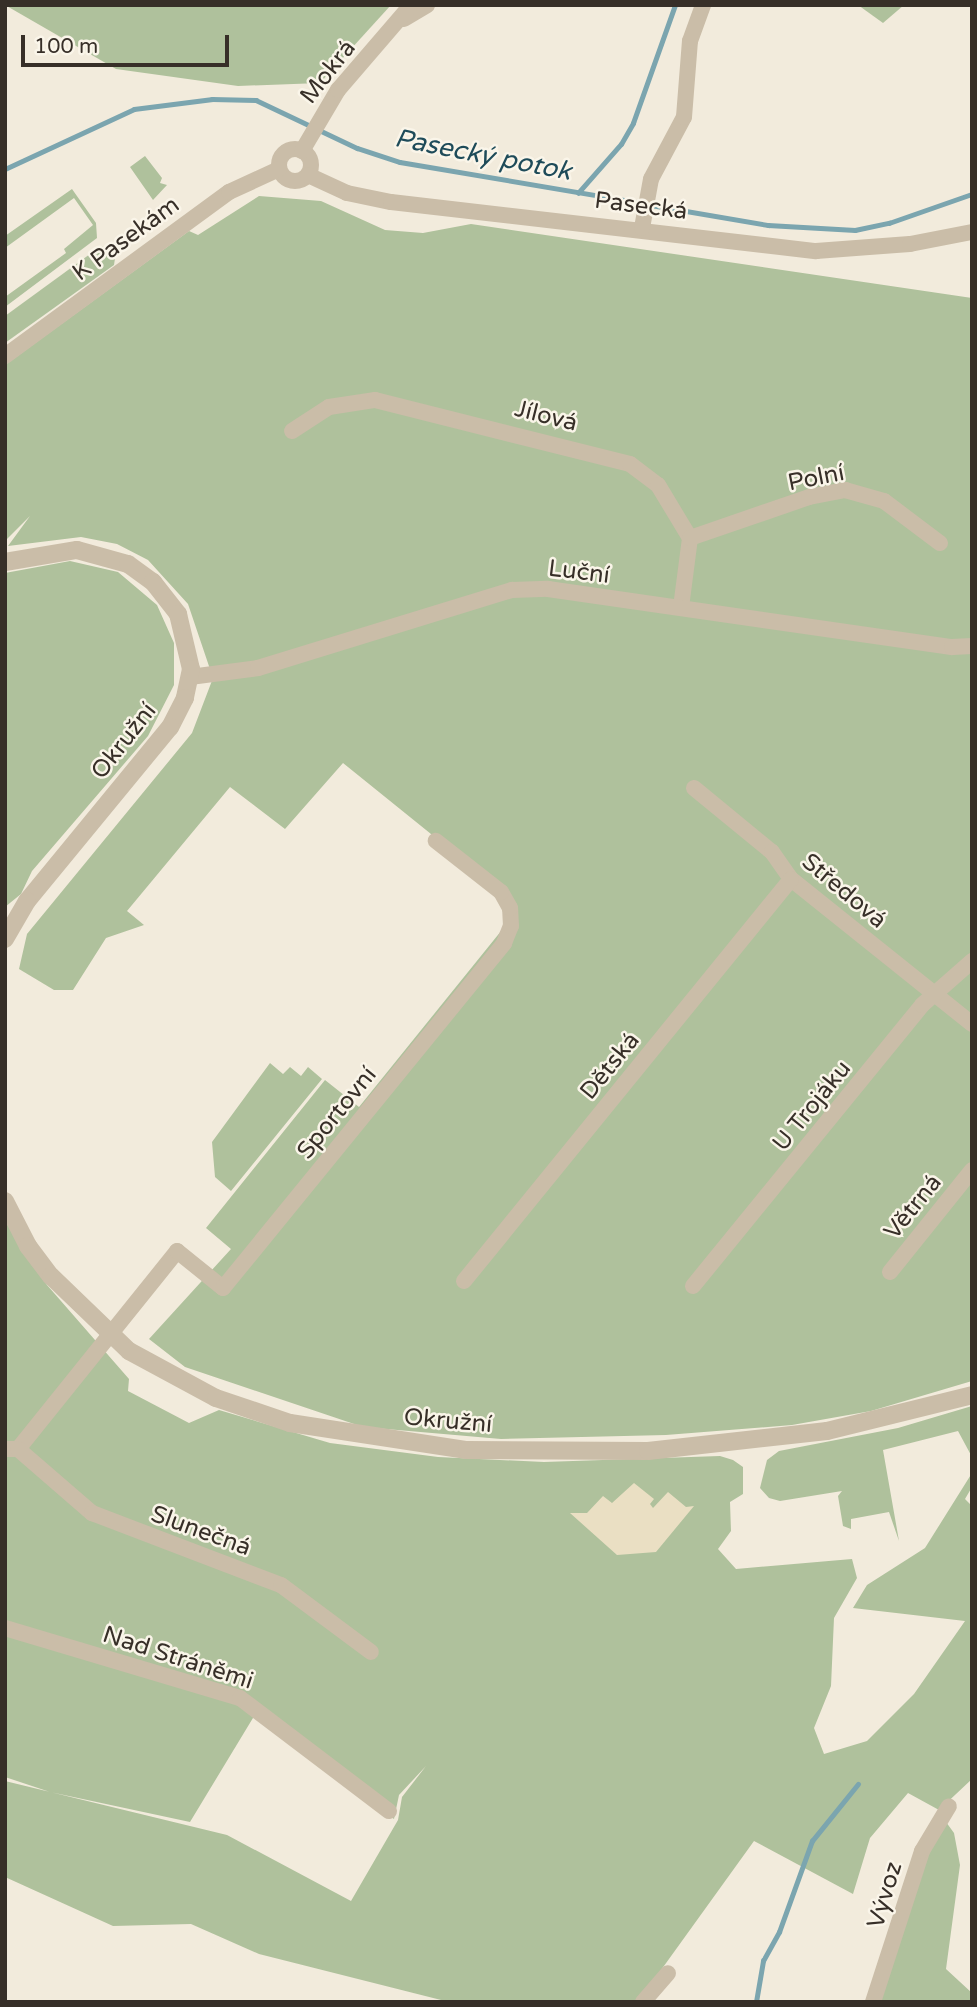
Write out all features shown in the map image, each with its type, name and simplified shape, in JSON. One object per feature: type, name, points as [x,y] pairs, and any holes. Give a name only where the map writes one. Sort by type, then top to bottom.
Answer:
[{"type":"street","points":[[396,24],[411,5]]},
{"type":"street","points":[[396,24],[427,5]]},
{"type":"street","points":[[644,221],[654,169],[684,117],[690,41],[703,5]]},
{"type":"street","name":"Mokrá","points":[[302,151],[338,90],[396,24]]},
{"type":"street","points":[[302,151],[310,162],[308,175],[294,182],[284,178],[279,169],[283,154],[302,151]]},
{"type":"street","name":"K Pasekám","points":[[5,356],[229,192],[279,169]]},
{"type":"street","name":"Pasecká","points":[[308,175],[347,193],[391,202],[644,221],[816,251],[910,244],[972,232]]},
{"type":"street","name":"Jílová","points":[[292,431],[329,407],[375,400],[614,456],[659,485],[690,538]]},
{"type":"street","name":"Polní","points":[[690,538],[809,497],[845,490],[884,501],[940,543]]},
{"type":"street","points":[[681,607],[690,538]]},
{"type":"street","name":"Okružní","points":[[5,562],[77,550],[128,564],[153,582],[178,614],[189,652],[190,677],[170,727],[67,850],[7,931]]},
{"type":"street","name":"Luční","points":[[190,677],[258,668],[512,590],[548,589],[951,647],[972,646]]},
{"type":"street","name":"Středová","points":[[694,788],[772,852],[791,879],[972,1024]]},
{"type":"street","name":"Sportovní","points":[[108,1333],[177,1251],[223,1288],[504,943],[511,926],[510,908],[501,891],[436,841]]},
{"type":"street","name":"Dětská","points":[[464,1281],[791,879]]},
{"type":"street","name":"U Trojáku","points":[[692,1286],[934,995],[972,961]]},
{"type":"street","name":"Větrná","points":[[890,1272],[972,1170]]},
{"type":"street","name":"Okružní","points":[[5,1201],[28,1246],[51,1276],[108,1333],[181,1383],[276,1419],[467,1450],[648,1451],[747,1442],[883,1420],[972,1395]]},
{"type":"street","name":"Slunečná","points":[[108,1333],[12,1449],[92,1513],[281,1585],[370,1653]]},
{"type":"street","name":"Nad Stráněmi","points":[[5,1628],[240,1699],[388,1811]]},
{"type":"street","name":"Vývoz","points":[[873,2002],[922,1851],[949,1806]]},
{"type":"street","points":[[643,2002],[668,1973]]},
{"type":"green space","points":[[5,5],[391,5],[320,83],[238,86],[116,69]]},
{"type":"green space","points":[[858,5],[904,5],[883,23]]},
{"type":"green space","points":[[145,156],[162,178],[160,183],[167,185],[153,200],[130,167]]},
{"type":"green space","points":[[72,189],[96,223],[97,238],[5,307],[5,297],[66,253],[64,249],[93,225],[74,198],[5,248],[5,236]]},
{"type":"green space","points":[[259,196],[321,201],[385,230],[423,233],[471,224],[972,298],[972,1381],[871,1411],[792,1425],[666,1435],[501,1439],[363,1427],[185,1367],[149,1339],[231,1249],[206,1228],[325,1080],[359,1107],[518,910],[514,901],[343,763],[285,829],[230,787],[127,911],[144,925],[106,938],[73,990],[54,990],[19,969],[27,934],[192,733],[213,678],[188,604],[148,560],[117,544],[81,537],[8,546],[30,516],[5,541],[5,365],[189,231],[198,235]]},
{"type":"green space","points":[[101,246],[116,252],[114,265],[5,343],[5,316]]},
{"type":"green space","points":[[70,561],[118,572],[157,605],[174,643],[174,685],[148,736],[32,871],[21,894],[5,907],[5,573]]},
{"type":"green space","points":[[270,1063],[283,1074],[290,1067],[301,1076],[308,1067],[322,1079],[231,1191],[215,1177],[212,1142]]},
{"type":"green space","points":[[5,1221],[47,1285],[129,1379],[128,1391],[189,1423],[219,1410],[330,1443],[438,1457],[544,1462],[720,1456],[733,1460],[743,1467],[743,1494],[730,1502],[731,1531],[718,1549],[736,1569],[852,1559],[857,1578],[834,1618],[831,1686],[814,1728],[824,1754],[867,1741],[914,1694],[965,1621],[853,1608],[867,1585],[925,1548],[972,1473],[972,1487],[965,1499],[972,1506],[972,1779],[939,1810],[908,1793],[870,1838],[853,1894],[754,1841],[638,2002],[449,2002],[259,1954],[191,1924],[113,1926],[5,1877],[5,1781],[49,1792],[5,1777]],"holes":[[[256,1713],[394,1819],[399,1795],[426,1766],[402,1797],[398,1820],[351,1901],[227,1835],[52,1792],[190,1822]]]},
{"type":"green space","points":[[972,1406],[972,1457],[958,1431],[883,1450],[899,1541],[889,1512],[851,1519],[851,1529],[843,1526],[838,1496],[842,1491],[780,1501],[769,1498],[760,1488],[767,1460],[779,1451],[898,1428]]},
{"type":"green space","points":[[946,1822],[954,1833],[960,1865],[946,1969],[972,1993],[972,2002],[880,2002],[929,1853]]},
{"type":"shaded area","points":[[634,1483],[654,1499],[650,1504],[653,1508],[668,1492],[686,1507],[694,1506],[656,1552],[617,1555],[570,1513],[587,1513],[603,1496],[612,1503]]},
{"type":"waterway","points":[[578,193],[621,144],[633,123],[675,5]]},
{"type":"waterway","name":"Pasecký potok","points":[[5,169],[134,109],[212,99],[256,100],[357,148],[400,162],[643,203]]},
{"type":"waterway","name":"Pasecký potok","points":[[651,205],[768,225],[855,230],[889,223],[972,194]]},
{"type":"waterway","points":[[756,2002],[763,1961],[779,1932],[812,1841],[858,1784]]}]
